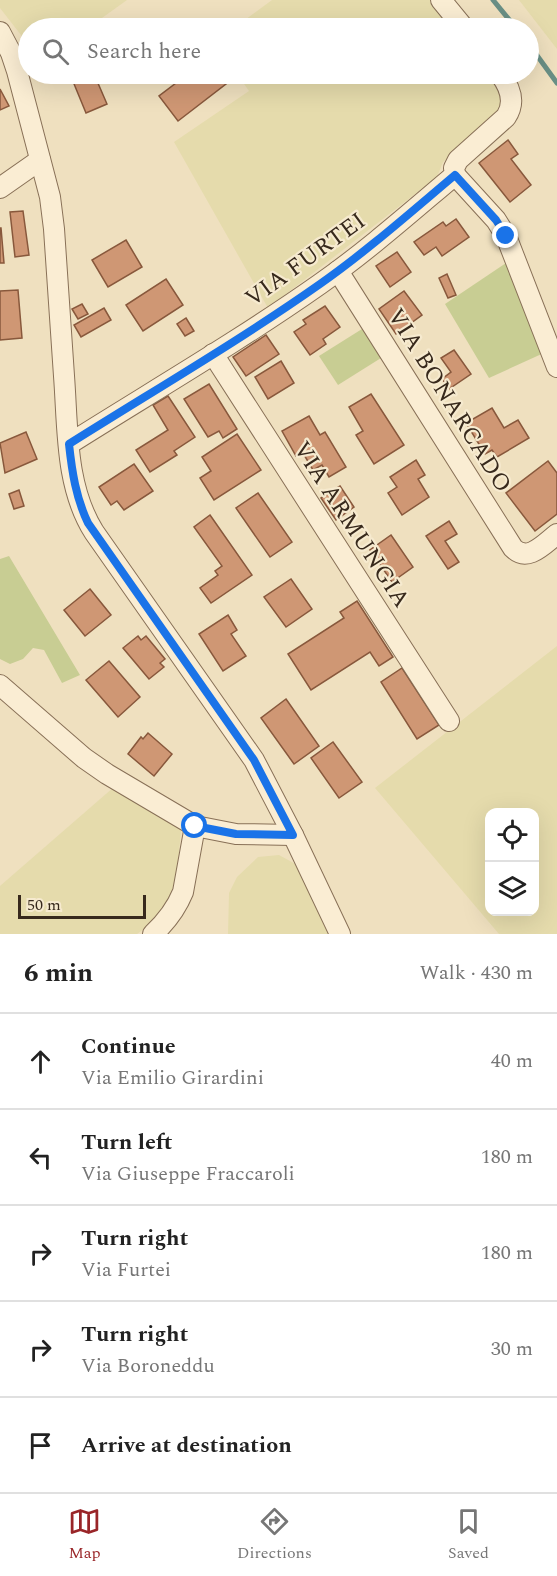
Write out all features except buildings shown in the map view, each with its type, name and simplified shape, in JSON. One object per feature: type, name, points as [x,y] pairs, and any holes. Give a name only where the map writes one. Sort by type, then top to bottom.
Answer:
[{"type":"street","points":[[441,0],[456,18]]},
{"type":"street","points":[[0,32],[11,53],[18,75]]},
{"type":"street","points":[[20,84],[50,197],[69,444],[81,507],[88,523],[254,760],[340,934]]},
{"type":"street","name":"VIA FURTEI","points":[[69,444],[280,312],[338,271],[455,175],[454,168],[458,160],[510,111],[512,101],[507,84]]},
{"type":"street","points":[[0,188],[40,160]]},
{"type":"street","points":[[455,175],[496,220],[506,236],[557,368]]},
{"type":"street","name":"VIA BONARCADO","points":[[338,271],[513,548],[520,554],[531,553],[557,534]]},
{"type":"street","name":"VIA ARMUNGIA","points":[[213,354],[449,721]]},
{"type":"street","points":[[0,685],[84,758],[106,774],[195,826],[236,834],[293,835]]},
{"type":"street","points":[[153,934],[180,901],[195,826]]},
{"type":"shaded area","points":[[0,0],[127,0],[102,18],[18,18],[18,31],[0,8]]},
{"type":"shaded area","points":[[272,0],[431,0],[445,18],[248,18]]},
{"type":"shaded area","points":[[519,0],[557,0],[557,49],[539,26],[539,18],[533,18]]},
{"type":"shaded area","points":[[244,84],[496,84],[499,88],[501,111],[443,162],[437,177],[268,308],[174,142],[249,91]]},
{"type":"shaded area","points":[[557,646],[557,934],[499,934],[375,788]]},
{"type":"shaded area","points":[[114,787],[181,830],[176,887],[168,907],[137,934],[0,934],[0,886]]},
{"type":"shaded area","points":[[279,855],[301,867],[331,934],[228,934],[229,893],[237,877],[258,857]]},
{"type":"green space","points":[[509,261],[546,352],[489,378],[445,304]]},
{"type":"green space","points":[[362,329],[381,358],[338,385],[319,356]]},
{"type":"green space","points":[[9,556],[80,675],[62,683],[44,650],[33,648],[23,659],[10,664],[0,659],[0,559]]},
{"type":"waterway","points":[[493,0],[508,18]]},
{"type":"waterway","points":[[539,58],[557,83]]},
{"type":"route","points":[[195,826],[236,834],[293,835],[254,760],[88,523],[76,490],[69,444],[321,284],[455,175],[496,220],[506,236]]}]
